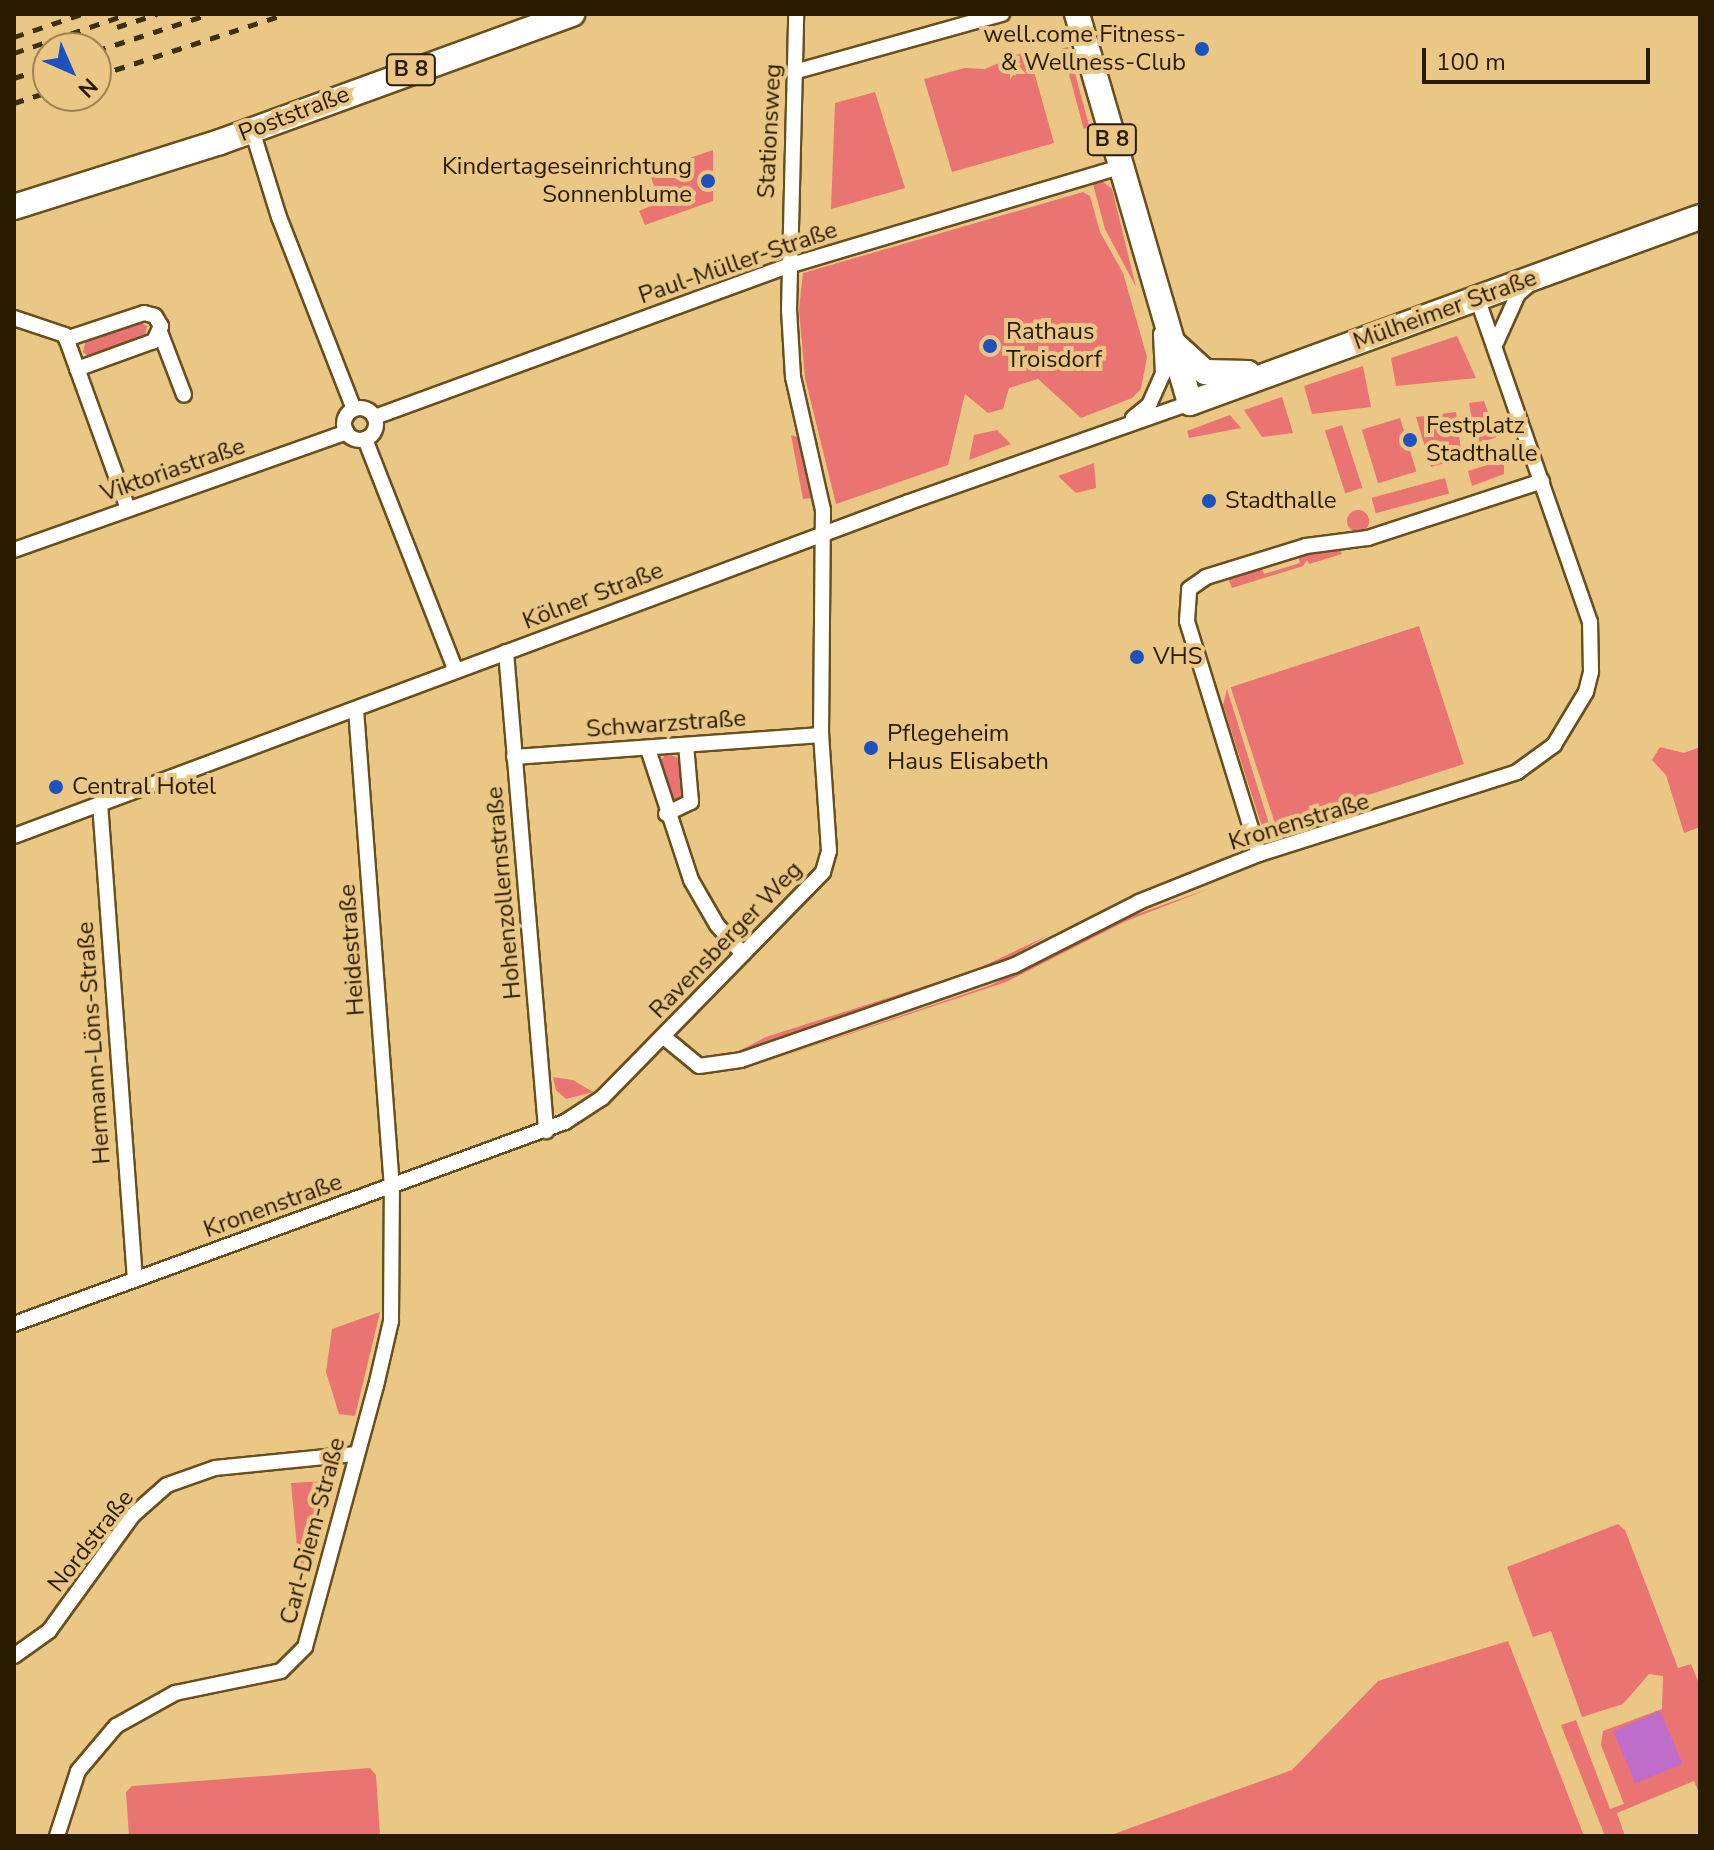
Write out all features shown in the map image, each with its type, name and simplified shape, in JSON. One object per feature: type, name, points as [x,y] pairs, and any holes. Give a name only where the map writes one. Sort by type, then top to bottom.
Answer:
[{"type":"main road","name":"Poststraße","points":[[14,207],[252,130],[572,14]]},
{"type":"main road","name":"B 8","points":[[1077,14],[1190,403]]},
{"type":"main road","name":"Mülheimer Straße","points":[[1190,403],[1700,217]]},
{"type":"main road","points":[[1167,330],[1205,372],[1275,371]]},
{"type":"street","name":"Stationsweg","points":[[796,14],[788,266],[793,377],[824,534]]},
{"type":"street","points":[[794,72],[1002,14]]},
{"type":"street","points":[[252,130],[279,217],[354,409]]},
{"type":"street","name":"Paul-Müller-Straße","points":[[375,417],[788,266],[1120,167]]},
{"type":"street","points":[[1495,345],[1518,294],[1540,276]]},
{"type":"street","name":"Kronenstraße","points":[[664,1037],[699,1066],[741,1060],[1015,965],[1127,907],[1259,854],[1517,772],[1564,732],[1586,692],[1592,637],[1542,481],[1477,298]]},
{"type":"street","points":[[14,318],[66,339],[144,313],[158,319],[184,395]]},
{"type":"street","points":[[1124,427],[1157,393],[1163,374],[1167,330]]},
{"type":"street","points":[[77,369],[154,341],[160,332]]},
{"type":"street","points":[[66,339],[128,509]]},
{"type":"street","name":"Kölner Straße","points":[[14,836],[824,534],[1190,403]]},
{"type":"street","points":[[365,439],[375,430],[375,417],[366,409],[354,409],[346,417],[347,432],[365,439],[456,671]]},
{"type":"street","name":"Viktoriastraße","points":[[14,550],[347,432]]},
{"type":"street","points":[[1259,854],[1185,610],[1189,589],[1206,577],[1333,539],[1368,538],[1542,481]]},
{"type":"street","name":"Ravensberger Weg","points":[[546,1131],[602,1098],[664,1037],[826,864],[829,837],[821,735],[824,534]]},
{"type":"street","name":"Hohenzollernstraße","points":[[506,652],[546,1131]]},
{"type":"street","name":"Heidestraße","points":[[356,709],[392,1188]]},
{"type":"street","name":"Schwarzstraße","points":[[514,757],[821,735]]},
{"type":"street","points":[[666,814],[691,802],[686,745]]},
{"type":"street","points":[[648,749],[666,814],[704,906],[743,954]]},
{"type":"street","name":"Hermann-Löns-Straße","points":[[100,803],[135,1278]]},
{"type":"street","name":"Kronenstraße","points":[[14,1324],[546,1131]]},
{"type":"street","name":"Carl-Diem-Straße","points":[[57,1836],[78,1771],[116,1726],[175,1693],[269,1675],[296,1659],[316,1614],[391,1321],[392,1188]]},
{"type":"street","name":"Nordstraße","points":[[14,1656],[49,1631],[133,1515],[167,1485],[215,1468],[356,1454]]},
{"type":"shaded area","points":[[1068,47],[1089,127],[1084,129],[1062,49]]},
{"type":"shaded area","points":[[1028,50],[1054,143],[952,172],[924,79],[965,68],[985,69]]},
{"type":"shaded area","points":[[875,92],[905,188],[831,209],[835,103]]},
{"type":"shaded area","points":[[713,150],[713,201],[645,225],[639,211],[660,202],[649,172]]},
{"type":"shaded area","points":[[1102,181],[1112,189],[1136,287],[1105,229],[1093,184]]},
{"type":"shaded area","points":[[1083,192],[1090,196],[1100,232],[1123,273],[1147,357],[1141,389],[1132,398],[1081,418],[1038,379],[1009,388],[1003,409],[988,413],[965,394],[948,465],[836,504],[805,378],[799,309],[803,273]]},
{"type":"shaded area","points":[[138,322],[147,326],[144,338],[90,357],[83,352],[86,340]]},
{"type":"shaded area","points":[[1457,336],[1476,378],[1396,386],[1391,358]]},
{"type":"shaded area","points":[[1363,366],[1371,407],[1312,414],[1304,386]]},
{"type":"shaded area","points":[[1282,397],[1293,433],[1262,437],[1244,410]]},
{"type":"shaded area","points":[[1484,401],[1497,437],[1476,444],[1469,403]]},
{"type":"shaded area","points":[[1456,412],[1462,458],[1431,467],[1416,417]]},
{"type":"shaded area","points":[[1230,415],[1241,428],[1189,438],[1187,431]]},
{"type":"shaded area","points":[[1400,418],[1416,472],[1378,483],[1362,430]]},
{"type":"shaded area","points":[[1342,425],[1362,488],[1345,493],[1325,431]]},
{"type":"shaded area","points":[[997,430],[1011,444],[969,460],[974,435]]},
{"type":"shaded area","points":[[791,435],[798,437],[811,498],[803,499]]},
{"type":"shaded area","points":[[1504,460],[1504,474],[1472,486],[1468,471]]},
{"type":"shaded area","points":[[1094,463],[1096,488],[1076,493],[1058,476]]},
{"type":"shaded area","points":[[1445,478],[1449,493],[1376,513],[1372,498]]},
{"type":"shaded area","points":[[1354,510],[1362,510],[1369,521],[1362,532],[1354,532],[1347,525],[1347,517]]},
{"type":"shaded area","points":[[1339,547],[1342,554],[1309,564],[1307,560],[1303,566],[1232,588],[1227,575],[1260,564],[1264,574],[1300,563],[1297,553]]},
{"type":"shaded area","points":[[1419,626],[1464,764],[1275,825],[1231,687]]},
{"type":"shaded area","points":[[1227,689],[1271,830],[1264,833],[1223,705]]},
{"type":"shaded area","points":[[1660,747],[1684,753],[1700,747],[1700,827],[1684,833],[1666,775],[1652,760]]},
{"type":"shaded area","points":[[667,753],[678,758],[680,773],[682,798],[673,803],[658,763]]},
{"type":"shaded area","points":[[1211,888],[1124,922],[1006,982],[760,1064],[991,985],[1123,919]]},
{"type":"shaded area","points":[[1049,935],[995,966],[731,1055],[766,1037],[975,970]]},
{"type":"shaded area","points":[[553,1077],[573,1080],[593,1092],[566,1099],[556,1090]]},
{"type":"shaded area","points":[[380,1312],[355,1416],[339,1414],[326,1372],[332,1329]]},
{"type":"shaded area","points":[[326,1481],[306,1556],[300,1579],[291,1483]]},
{"type":"shaded area","points":[[1618,1524],[1625,1530],[1678,1668],[1691,1664],[1700,1686],[1700,1795],[1694,1781],[1617,1813],[1625,1836],[1605,1836],[1561,1725],[1576,1720],[1610,1809],[1624,1804],[1601,1745],[1603,1731],[1662,1709],[1663,1676],[1649,1674],[1623,1704],[1582,1717],[1551,1631],[1533,1637],[1507,1567]]},
{"type":"shaded area","points":[[1508,1641],[1584,1836],[1108,1836],[1292,1770],[1378,1681]]},
{"type":"shaded area","points":[[1660,1711],[1682,1763],[1635,1783],[1613,1731]]},
{"type":"shaded area","points":[[370,1768],[376,1775],[380,1836],[129,1836],[126,1792],[132,1786]]},
{"type":"railway","points":[[14,37],[82,14]]},
{"type":"railway","points":[[14,53],[128,14]]},
{"type":"railway","points":[[117,27],[157,14]]},
{"type":"railway","points":[[112,46],[209,14]]},
{"type":"railway","points":[[112,71],[286,14]]},
{"type":"railway","points":[[14,78],[32,72]]},
{"type":"railway","points":[[14,103],[32,97]]},
{"type":"place","name":"well.come Fitness- & Wellness-Club","points":[[1202,49]]},
{"type":"place","name":"Kindertageseinrichtung Sonnenblume","points":[[708,181]]},
{"type":"place","name":"Rathaus Troisdorf","points":[[990,346]]},
{"type":"place","name":"Festplatz Stadthalle","points":[[1410,440]]},
{"type":"place","name":"Stadthalle","points":[[1209,501]]},
{"type":"place","name":"VHS","points":[[1137,657]]},
{"type":"place","name":"Pflegeheim Haus Elisabeth","points":[[871,748]]},
{"type":"place","name":"Central Hotel","points":[[56,787]]}]
